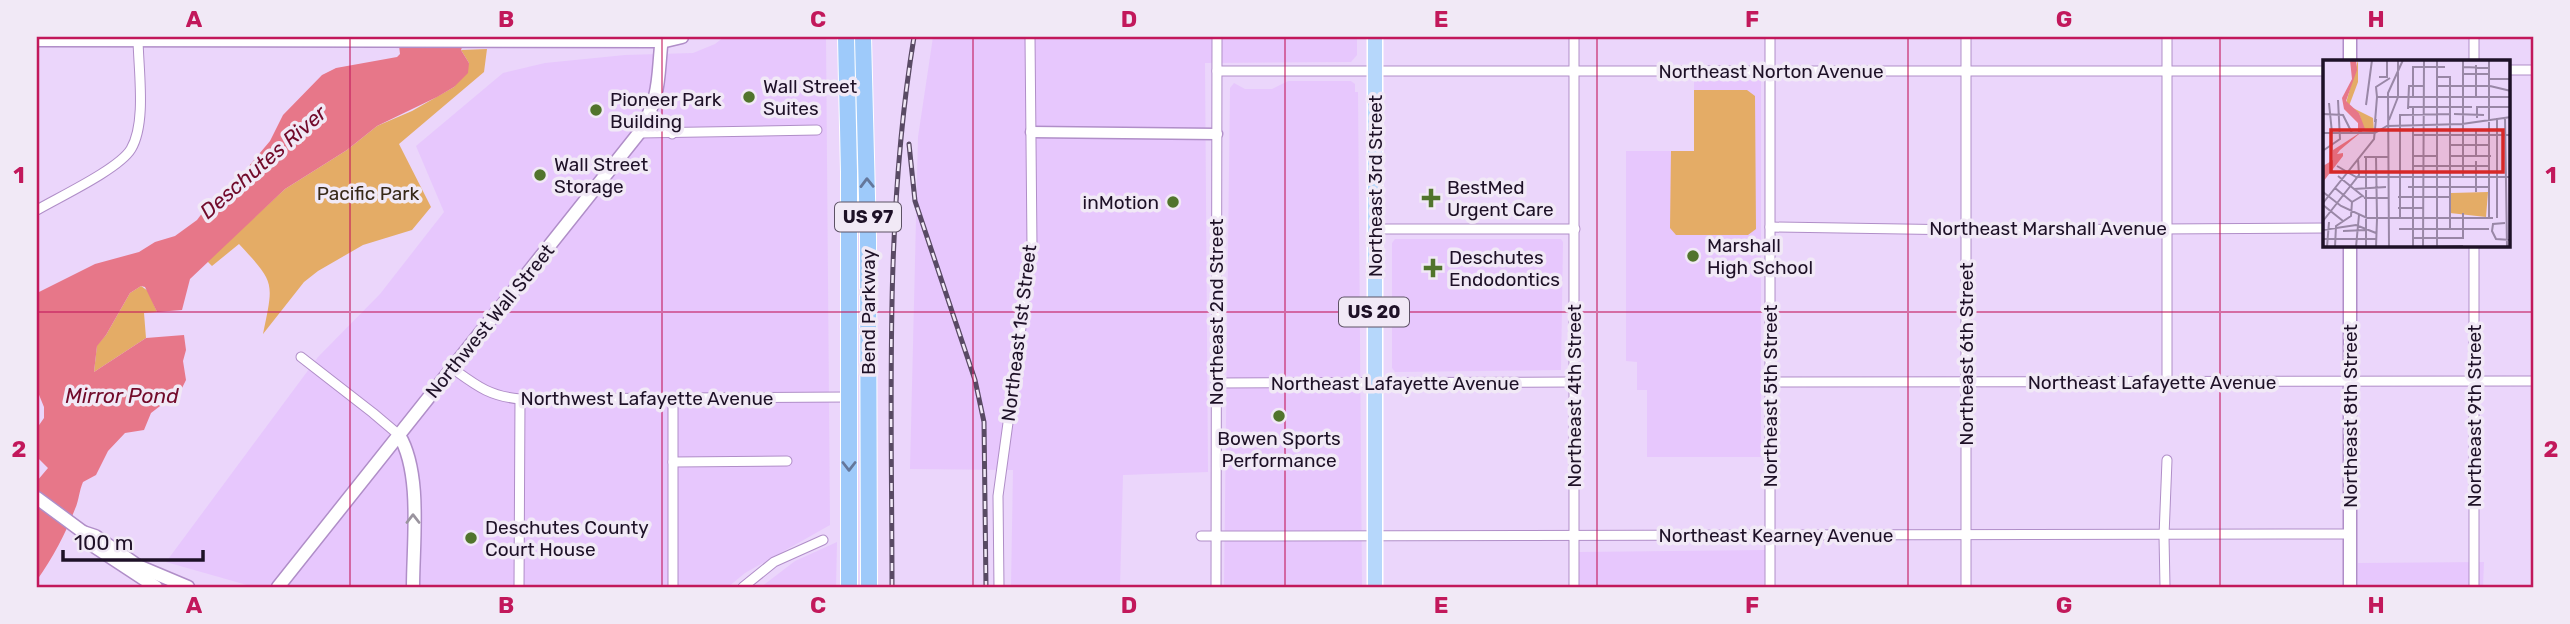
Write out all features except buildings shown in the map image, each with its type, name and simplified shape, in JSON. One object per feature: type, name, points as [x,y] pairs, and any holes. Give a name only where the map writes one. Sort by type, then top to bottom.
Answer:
[{"type":"highway","name":"Bend Parkway","points":[[846,37],[849,135],[849,587]]},
{"type":"highway","name":"Bend Parkway","points":[[863,37],[868,237],[869,587]]},
{"type":"main road","points":[[661,39],[682,37]]},
{"type":"main road","name":"Northeast 3rd Street","points":[[1375,37],[1375,587]]},
{"type":"main road","points":[[2350,37],[2350,60]]},
{"type":"main road","name":"Northwest Wall Street","points":[[278,587],[639,133],[651,112],[659,84],[661,39]]},
{"type":"main road","name":"Northeast 8th Street","points":[[2350,247],[2350,587]]},
{"type":"main road","points":[[398,435],[407,449],[413,477],[413,587]]},
{"type":"main road","points":[[37,498],[83,532],[95,536],[138,566],[188,587]]},
{"type":"main road","points":[[83,532],[89,543],[156,587]]},
{"type":"street","name":"Northeast 1st Street","points":[[999,587],[998,496],[1032,247],[1030,37]]},
{"type":"street","name":"Northeast 2nd Street","points":[[1216,587],[1217,37]]},
{"type":"street","name":"Northeast 4th Street","points":[[1574,37],[1574,587]]},
{"type":"street","name":"Northeast 5th Street","points":[[1770,37],[1770,587]]},
{"type":"street","name":"Northeast 6th Street","points":[[1966,37],[1966,587]]},
{"type":"street","points":[[2167,37],[2167,381]]},
{"type":"street","points":[[2474,37],[2474,60]]},
{"type":"street","points":[[37,211],[120,162],[131,149],[138,131],[138,39]]},
{"type":"street","points":[[37,41],[661,39]]},
{"type":"street","points":[[2510,70],[2533,70]]},
{"type":"street","name":"Northeast Norton Avenue","points":[[1217,71],[2323,71]]},
{"type":"street","points":[[651,112],[672,134]]},
{"type":"street","points":[[639,133],[817,130]]},
{"type":"street","points":[[1031,132],[1217,134]]},
{"type":"street","name":"Northeast Marshall Avenue","points":[[1770,227],[1965,230],[2323,228]]},
{"type":"street","points":[[1375,229],[1575,229]]},
{"type":"street","name":"Northeast 9th Street","points":[[2474,247],[2474,587]]},
{"type":"street","points":[[301,357],[398,435]]},
{"type":"street","name":"Northwest Lafayette Avenue","points":[[452,368],[498,397],[849,397]]},
{"type":"street","name":"Northeast Lafayette Avenue","points":[[1770,382],[2533,381]]},
{"type":"street","name":"Northeast Lafayette Avenue","points":[[1216,383],[1575,382]]},
{"type":"street","points":[[519,587],[520,398]]},
{"type":"street","points":[[673,398],[673,587]]},
{"type":"street","points":[[2165,587],[2167,460]]},
{"type":"street","points":[[673,462],[787,461]]},
{"type":"street","name":"Northeast Kearney Avenue","points":[[1201,536],[2350,534]]},
{"type":"street","points":[[743,587],[774,562],[823,540]]},
{"type":"shaded area","points":[[724,37],[826,37],[830,525],[745,573],[728,587],[254,587],[166,562],[318,357],[380,294],[444,212],[416,146],[503,73],[545,63],[625,55],[693,53]]},
{"type":"shaded area","points":[[933,37],[1357,37],[1357,55],[1351,62],[1205,63],[1208,472],[1123,475],[1120,587],[1011,587],[1013,470],[910,469],[918,137]]},
{"type":"shaded area","name":"Marshall High School","points":[[1694,80],[1761,80],[1761,457],[1647,457],[1647,390],[1637,390],[1637,362],[1626,361],[1626,151],[1694,151]]},
{"type":"shaded area","points":[[1288,81],[1351,81],[1355,84],[1355,92],[1358,92],[1362,587],[1224,587],[1230,88],[1234,83],[1245,89],[1272,89]]},
{"type":"shaded area","points":[[1395,239],[1561,239],[1561,370],[1395,372],[1392,368],[1392,243]]},
{"type":"shaded area","points":[[837,542],[836,587],[761,587],[795,561]]},
{"type":"shaded area","points":[[1765,550],[1764,587],[1579,587],[1579,552]]},
{"type":"shaded area","points":[[2484,562],[2483,587],[2358,587],[2358,563]]},
{"type":"green space","name":"Pacific Park","points":[[487,49],[484,72],[399,144],[431,207],[412,230],[363,245],[318,271],[304,282],[263,334],[270,293],[269,284],[259,267],[239,244],[212,266],[207,261],[285,189],[347,150],[377,126],[412,111],[454,87],[469,63],[461,50]]},
{"type":"green space","points":[[1694,90],[1747,90],[1755,96],[1756,229],[1748,235],[1676,235],[1670,228],[1671,151],[1694,151]]},
{"type":"green space","points":[[141,286],[148,291],[157,312],[144,313],[146,338],[94,372],[97,345],[106,335],[130,293]]},
{"type":"water","points":[[398,37],[466,37],[461,50],[469,63],[468,73],[454,87],[377,126],[347,150],[285,189],[190,279],[182,310],[157,312],[145,287],[141,286],[130,293],[97,346],[94,372],[146,338],[184,335],[186,350],[183,361],[186,380],[181,390],[151,413],[144,430],[125,433],[108,451],[96,475],[83,482],[67,527],[37,580],[37,481],[48,468],[37,457],[37,428],[44,418],[44,407],[37,390],[37,293],[95,264],[139,252],[155,242],[175,236],[197,220],[209,204],[226,202],[239,178],[270,141],[283,115],[322,75],[336,68],[397,57],[400,54]]},
{"type":"railway","points":[[892,587],[891,381],[894,243],[904,105],[914,37]]},
{"type":"railway","points":[[909,144],[915,201],[975,380],[984,422],[986,587]]},
{"type":"place","name":"Wall Street Suites","points":[[749,97]]},
{"type":"place","name":"Pioneer Park Building","points":[[596,110]]},
{"type":"place","name":"Wall Street Storage","points":[[540,175]]},
{"type":"place","name":"BestMed Urgent Care","points":[[1431,198]]},
{"type":"place","name":"inMotion","points":[[1173,202]]},
{"type":"place","name":"Marshall High School","points":[[1693,256]]},
{"type":"place","name":"Deschutes Endodontics","points":[[1433,268]]},
{"type":"place","name":"Bowen Sports Performance","points":[[1279,416]]},
{"type":"place","name":"Deschutes County Court House","points":[[471,538]]},
{"type":"water label","name":"Deschutes River","points":[[263,162]]},
{"type":"water label","name":"Mirror Pond","points":[[122,395]]}]
